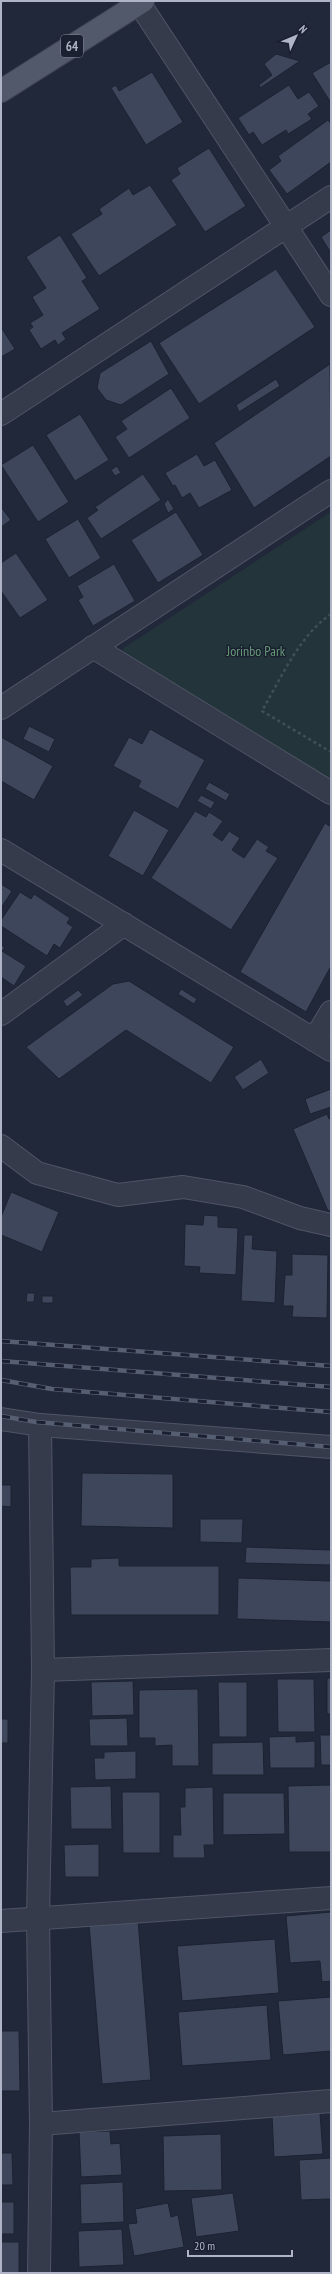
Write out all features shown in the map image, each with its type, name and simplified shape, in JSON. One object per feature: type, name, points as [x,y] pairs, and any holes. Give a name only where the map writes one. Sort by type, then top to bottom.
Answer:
[{"type":"main road","name":"64","points":[[1,91],[141,2]]},
{"type":"street","points":[[141,2],[331,295]]},
{"type":"street","points":[[1,414],[331,197]]},
{"type":"street","points":[[1,708],[331,491]]},
{"type":"street","points":[[93,647],[331,793]]},
{"type":"street","points":[[1,850],[323,1045],[331,1012]]},
{"type":"street","points":[[1,1014],[124,924]]},
{"type":"street","points":[[1,1146],[37,1173],[118,1195],[183,1187],[243,1197],[300,1218],[331,1225]]},
{"type":"street","points":[[1,1419],[40,1425],[331,1446]]},
{"type":"street","points":[[39,2273],[41,2124],[38,1918],[43,1670],[40,1425]]},
{"type":"street","points":[[43,1670],[331,1660]]},
{"type":"street","points":[[1,1921],[331,1898]]},
{"type":"street","points":[[41,2124],[331,2101]]},
{"type":"path","points":[[331,614],[318,623],[292,658],[262,711],[331,752]]},
{"type":"green space","name":"Jorinbo Park","points":[[331,512],[331,783],[120,655],[124,648]]},
{"type":"building","points":[[276,54],[300,61],[260,88],[259,85],[272,75],[264,64]]},
{"type":"building","points":[[331,62],[331,103],[312,73]]},
{"type":"building","points":[[152,72],[183,122],[146,145],[111,88],[116,85],[119,91]]},
{"type":"building","points":[[289,85],[298,99],[309,92],[319,106],[308,114],[312,119],[288,134],[286,130],[262,145],[253,132],[249,135],[238,118]]},
{"type":"building","points":[[328,120],[331,124],[331,162],[287,194],[269,170],[281,161],[278,156]]},
{"type":"building","points":[[209,148],[246,206],[205,232],[171,180],[180,174],[177,168]]},
{"type":"building","points":[[150,185],[177,225],[99,276],[71,234],[102,214],[99,209],[129,188],[133,195]]},
{"type":"building","points":[[331,230],[331,253],[321,237]]},
{"type":"building","points":[[60,235],[87,278],[82,281],[100,309],[62,333],[66,339],[58,345],[55,340],[41,349],[29,330],[33,327],[30,323],[43,315],[32,297],[46,288],[26,257]]},
{"type":"building","points":[[276,269],[315,327],[199,404],[159,343]]},
{"type":"building","points":[[1,327],[15,349],[1,357]]},
{"type":"building","points":[[151,341],[169,374],[121,405],[106,400],[97,388],[100,373]]},
{"type":"building","points":[[330,364],[331,456],[254,508],[214,443]]},
{"type":"building","points":[[276,379],[280,386],[239,412],[236,405]]},
{"type":"building","points":[[171,388],[190,418],[129,458],[115,437],[127,429],[121,421]]},
{"type":"building","points":[[80,414],[109,460],[75,481],[46,435]]},
{"type":"building","points":[[33,445],[69,502],[38,522],[1,465]]},
{"type":"building","points":[[197,454],[204,466],[215,460],[232,490],[199,508],[190,493],[182,498],[175,485],[173,486],[165,473]]},
{"type":"building","points":[[117,466],[121,473],[115,476],[111,470]]},
{"type":"building","points":[[143,474],[161,500],[101,539],[87,518],[98,510],[95,507]]},
{"type":"building","points":[[168,499],[174,509],[168,513],[164,504]]},
{"type":"building","points":[[1,507],[11,520],[1,527]]},
{"type":"building","points":[[176,512],[203,555],[158,583],[131,540]]},
{"type":"building","points":[[78,519],[101,558],[69,578],[45,539]]},
{"type":"building","points":[[16,553],[48,600],[20,618],[1,591],[1,563]]},
{"type":"building","points":[[114,564],[135,601],[93,626],[78,600],[83,597],[77,586]]},
{"type":"building","points":[[29,726],[55,739],[49,752],[23,739]]},
{"type":"building","points":[[150,729],[205,760],[178,809],[138,787],[141,781],[113,766],[129,737],[142,744]]},
{"type":"building","points":[[1,737],[53,766],[34,800],[1,781]]},
{"type":"building","points":[[209,782],[230,794],[226,801],[205,789]]},
{"type":"building","points":[[201,795],[215,802],[211,809],[197,801]]},
{"type":"building","points":[[134,810],[169,830],[143,876],[108,856]]},
{"type":"building","points":[[195,811],[206,817],[209,812],[223,821],[213,835],[222,841],[229,831],[240,838],[232,850],[244,858],[257,839],[269,847],[266,851],[278,858],[231,930],[151,878]]},
{"type":"building","points":[[325,823],[331,827],[331,966],[306,1012],[240,972]]},
{"type":"building","points":[[1,884],[12,891],[1,908]]},
{"type":"building","points":[[20,892],[31,899],[34,894],[70,918],[67,923],[73,927],[60,948],[54,944],[47,956],[1,926],[1,920]]},
{"type":"building","points":[[1,945],[5,947],[2,951],[26,966],[14,986],[1,977]]},
{"type":"building","points":[[129,981],[234,1047],[211,1083],[126,1030],[59,1079],[26,1047],[113,984]]},
{"type":"building","points":[[181,989],[197,999],[194,1004],[178,994]]},
{"type":"building","points":[[78,990],[83,995],[67,1007],[63,1001]]},
{"type":"building","points":[[261,1059],[269,1073],[243,1090],[234,1077]]},
{"type":"building","points":[[331,1089],[331,1107],[310,1114],[305,1099]]},
{"type":"building","points":[[327,1114],[329,1119],[331,1118],[331,1210],[328,1211],[293,1129]]},
{"type":"building","points":[[11,1192],[59,1212],[42,1252],[1,1235],[1,1217]]},
{"type":"building","points":[[204,1215],[218,1216],[218,1227],[238,1228],[236,1275],[199,1273],[200,1267],[184,1266],[185,1224],[203,1225]]},
{"type":"building","points":[[244,1235],[253,1235],[252,1249],[277,1251],[275,1303],[241,1301]]},
{"type":"building","points":[[292,1254],[328,1255],[327,1318],[292,1317],[293,1306],[283,1306],[285,1275],[292,1275]]},
{"type":"building","points":[[27,1293],[35,1293],[34,1302],[26,1302]]},
{"type":"building","points":[[42,1296],[53,1296],[53,1303],[42,1303]]},
{"type":"building","points":[[82,1473],[173,1474],[173,1528],[81,1526]]},
{"type":"building","points":[[1,1485],[11,1485],[11,1507],[1,1506]]},
{"type":"building","points":[[200,1519],[243,1519],[242,1543],[200,1542]]},
{"type":"building","points":[[246,1547],[331,1550],[331,1565],[245,1563]]},
{"type":"building","points":[[119,1558],[119,1566],[219,1566],[219,1615],[71,1615],[70,1567],[91,1567],[91,1559]]},
{"type":"building","points":[[238,1578],[331,1581],[331,1622],[237,1619]]},
{"type":"building","points":[[327,1678],[331,1678],[331,1714],[327,1714]]},
{"type":"building","points":[[277,1679],[314,1679],[315,1732],[278,1732]]},
{"type":"building","points":[[133,1681],[134,1715],[92,1716],[91,1682]]},
{"type":"building","points":[[218,1682],[247,1682],[247,1737],[219,1737]]},
{"type":"building","points":[[198,1689],[199,1766],[172,1766],[172,1745],[155,1746],[155,1738],[139,1738],[139,1690]]},
{"type":"building","points":[[127,1718],[128,1746],[90,1746],[89,1719]]},
{"type":"building","points":[[1,1719],[8,1719],[8,1743],[1,1743]]},
{"type":"building","points":[[320,1735],[331,1735],[331,1765],[321,1765]]},
{"type":"building","points":[[296,1736],[296,1742],[315,1741],[315,1768],[270,1768],[269,1737]]},
{"type":"building","points":[[263,1742],[264,1775],[212,1775],[212,1743]]},
{"type":"building","points":[[136,1751],[136,1779],[95,1780],[94,1758],[104,1758],[104,1752]]},
{"type":"building","points":[[331,1785],[331,1852],[289,1852],[288,1786]]},
{"type":"building","points":[[111,1786],[112,1829],[71,1829],[70,1787]]},
{"type":"building","points":[[213,1787],[214,1845],[204,1845],[205,1858],[173,1858],[173,1835],[181,1835],[180,1807],[185,1807],[185,1788]]},
{"type":"building","points":[[122,1792],[160,1792],[160,1853],[123,1853]]},
{"type":"building","points":[[223,1793],[284,1793],[285,1834],[223,1835]]},
{"type":"building","points":[[99,1844],[99,1877],[65,1877],[64,1845]]},
{"type":"building","points":[[331,1912],[331,1981],[322,1982],[320,1961],[290,1963],[286,1916]]},
{"type":"building","points":[[138,1920],[151,2080],[102,2084],[89,1924]]},
{"type":"building","points":[[275,1939],[279,1993],[182,2001],[177,1946]]},
{"type":"building","points":[[331,1997],[331,2051],[283,2055],[278,2001]]},
{"type":"building","points":[[267,2005],[271,2060],[182,2066],[178,2012]]},
{"type":"building","points":[[1,2031],[19,2031],[20,2091],[1,2091]]},
{"type":"building","points":[[320,2113],[323,2154],[274,2157],[272,2115]]},
{"type":"building","points":[[110,2131],[111,2144],[120,2143],[122,2175],[81,2177],[79,2132]]},
{"type":"building","points":[[221,2134],[222,2190],[164,2191],[163,2136]]},
{"type":"building","points":[[1,2153],[12,2153],[13,2185],[1,2185]]},
{"type":"building","points":[[331,2158],[331,2199],[301,2200],[299,2160]]},
{"type":"building","points":[[123,2182],[124,2222],[81,2224],[80,2184]]},
{"type":"building","points":[[233,2193],[239,2231],[196,2237],[191,2198]]},
{"type":"building","points":[[1,2202],[14,2202],[14,2234],[1,2234]]},
{"type":"building","points":[[168,2203],[171,2217],[178,2215],[184,2247],[134,2256],[128,2224],[137,2223],[135,2209]]},
{"type":"building","points":[[122,2229],[124,2265],[79,2267],[78,2231]]},
{"type":"building","points":[[1,2242],[19,2242],[19,2273],[1,2273]]},
{"type":"railway","points":[[1,1341],[331,1366]]},
{"type":"railway","points":[[1,1361],[331,1387]]},
{"type":"railway","points":[[1,1380],[52,1389],[331,1412]]},
{"type":"railway","points":[[1,1416],[36,1422],[331,1447]]}]
